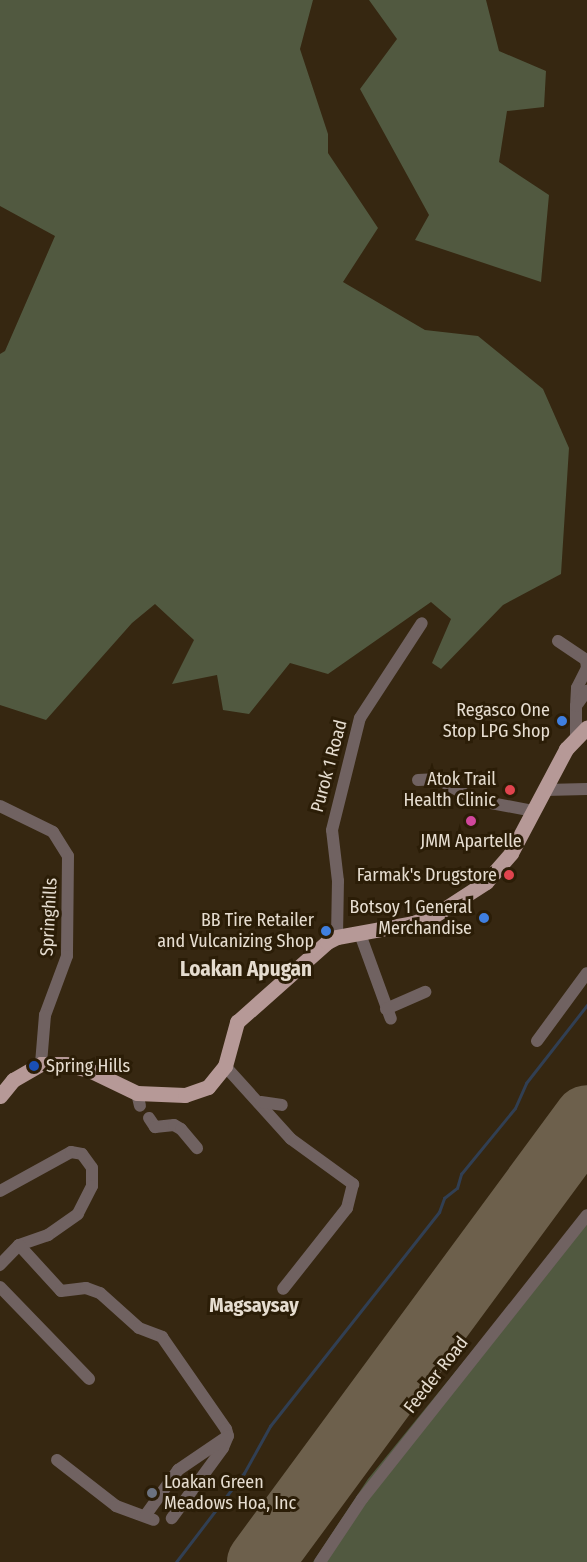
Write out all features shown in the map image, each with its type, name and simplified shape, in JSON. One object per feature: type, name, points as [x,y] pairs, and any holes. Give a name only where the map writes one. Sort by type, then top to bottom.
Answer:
[{"type":"main road","points":[[0,1096],[13,1080],[41,1064],[66,1064],[89,1070],[138,1099],[195,1092],[217,1079],[225,1066],[237,1022],[337,937],[413,923],[472,893],[511,853],[545,790],[582,731]]},
{"type":"street","name":"Purok 1 Road","points":[[337,937],[338,881],[332,830],[360,718],[422,623]]},
{"type":"street","points":[[558,641],[586,660],[586,668],[577,688],[576,706],[582,731]]},
{"type":"street","points":[[576,706],[587,691]]},
{"type":"street","points":[[418,780],[438,779],[475,800],[534,811]]},
{"type":"street","points":[[545,790],[587,789]]},
{"type":"street","name":"Springhills","points":[[0,806],[53,832],[68,856],[67,956],[45,1015],[41,1064]]},
{"type":"street","points":[[360,934],[389,1014],[425,992]]},
{"type":"street","points":[[537,1041],[587,973]]},
{"type":"street","points":[[225,1066],[261,1102],[291,1139],[353,1184],[347,1208],[283,1289]]},
{"type":"street","points":[[261,1102],[282,1105]]},
{"type":"street","points":[[149,1118],[155,1127],[174,1125],[181,1129],[197,1148]]},
{"type":"street","points":[[0,1191],[71,1152],[82,1154],[92,1168],[92,1186],[78,1214],[48,1235],[19,1245],[0,1265]]},
{"type":"street","name":"Feeder Road","points":[[320,1562],[362,1498],[587,1215]]},
{"type":"street","points":[[19,1245],[61,1292],[86,1288],[100,1293],[139,1328],[162,1337],[228,1436]]},
{"type":"street","points":[[0,1287],[89,1379]]},
{"type":"street","points":[[57,1460],[116,1506],[149,1518],[178,1470],[228,1436]]},
{"type":"street","points":[[172,1518],[228,1436]]},
{"type":"green space","points":[[0,0],[313,0],[300,49],[328,134],[328,153],[378,228],[343,282],[425,330],[478,336],[543,389],[569,448],[561,574],[503,605],[441,669],[432,663],[451,619],[431,602],[328,674],[290,663],[249,714],[223,710],[217,675],[172,684],[194,640],[155,604],[132,623],[46,720],[0,705],[0,354],[5,351],[55,236],[0,206]]},
{"type":"green space","points":[[369,0],[486,0],[499,51],[546,71],[544,107],[507,111],[499,162],[549,195],[541,282],[415,240],[429,215],[360,89],[397,39]]},
{"type":"green space","points":[[587,1210],[587,1562],[313,1562],[368,1479]]},
{"type":"waterway","points":[[176,1562],[244,1473],[270,1426],[439,1212],[444,1198],[457,1188],[461,1174],[515,1108],[526,1083],[587,1005]]},
{"type":"runway","points":[[260,1562],[587,1118]]},
{"type":"place","name":"Regasco One Stop LPG Shop","points":[[562,721]]},
{"type":"place","name":"Atok Trail Health Clinic","points":[[510,790]]},
{"type":"place","name":"JMM Apartelle","points":[[471,821]]},
{"type":"place","name":"Farmak's Drugstore","points":[[509,875]]},
{"type":"place","name":"Botsoy 1 General Merchandise","points":[[484,918]]},
{"type":"place","name":"BB Tire Retailer and Vulcanizing Shop","points":[[326,931]]},
{"type":"place","name":"Spring Hills","points":[[34,1066]]},
{"type":"place","name":"Loakan Green Meadows Hoa, Inc","points":[[152,1493]]},
{"type":"district","name":"Loakan Apugan","points":[[246,969]]},
{"type":"district","name":"Magsaysay","points":[[254,1305]]}]
